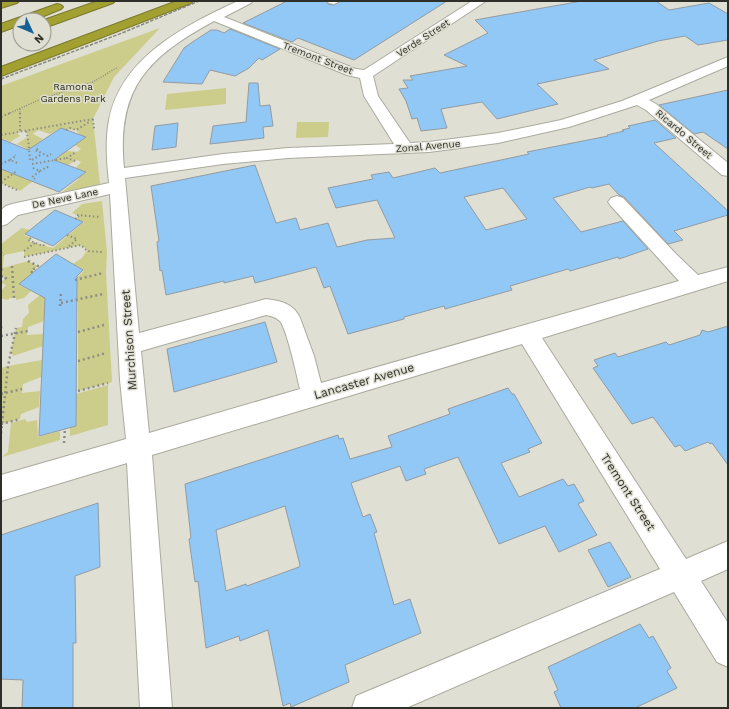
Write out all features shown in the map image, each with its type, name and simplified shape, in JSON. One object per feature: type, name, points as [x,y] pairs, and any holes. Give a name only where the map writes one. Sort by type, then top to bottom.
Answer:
[{"type":"highway","points":[[1,5],[13,1]]},
{"type":"highway","points":[[52,21],[109,1]]},
{"type":"highway","points":[[1,60],[159,1]]},
{"type":"highway","points":[[1,72],[187,1]]},
{"type":"highway","points":[[44,12],[66,4]]},
{"type":"highway","points":[[1,28],[12,24]]},
{"type":"highway","points":[[1,39],[12,35]]},
{"type":"street","name":"Murchison Street","points":[[156,708],[139,448],[134,411],[120,348],[115,133],[117,112],[127,89],[143,66],[180,36],[214,16],[248,1]]},
{"type":"street","name":"Verde Street","points":[[366,75],[479,1]]},
{"type":"street","name":"Tremont Street","points":[[214,16],[352,72],[366,75],[370,94],[384,118],[400,137],[404,148]]},
{"type":"street","name":"Zonal Avenue","points":[[117,180],[237,158],[288,153],[429,147],[512,135],[564,124],[638,100],[728,61]]},
{"type":"street","name":"Ricardo Street","points":[[638,100],[651,107],[728,171]]},
{"type":"street","name":"De Neve Lane","points":[[5,210],[117,180]]},
{"type":"street","points":[[617,202],[694,284]]},
{"type":"street","name":"Lancaster Avenue","points":[[1,488],[728,274]]},
{"type":"street","points":[[120,348],[266,307],[280,309],[290,318],[303,356],[313,396]]},
{"type":"street","name":"Tremont Street","points":[[527,333],[682,575],[728,651]]},
{"type":"street","points":[[368,708],[682,575],[728,554]]},
{"type":"path","points":[[1,117],[48,96],[66,92],[108,75],[122,65]]},
{"type":"path","points":[[20,109],[20,136]]},
{"type":"path","points":[[1,135],[93,119],[76,130],[70,128],[66,130]]},
{"type":"path","points":[[26,131],[29,136],[28,149],[31,160],[42,153]]},
{"type":"path","points":[[38,149],[35,150],[48,156],[51,154]]},
{"type":"path","points":[[32,164],[67,158],[76,152]]},
{"type":"path","points":[[1,164],[16,156],[14,155]]},
{"type":"path","points":[[67,158],[75,161]]},
{"type":"path","points":[[10,160],[17,163]]},
{"type":"path","points":[[35,179],[32,177],[47,167],[50,168]]},
{"type":"path","points":[[33,168],[40,171]]},
{"type":"path","points":[[1,183],[17,171]]},
{"type":"path","points":[[1,183],[20,191]]},
{"type":"path","points":[[75,219],[79,216]]},
{"type":"path","points":[[66,248],[76,239],[67,235]]},
{"type":"path","points":[[31,238],[28,240],[43,246],[45,244]]},
{"type":"path","points":[[24,251],[35,243]]},
{"type":"path","points":[[24,257],[81,245],[88,251],[107,252]]},
{"type":"path","points":[[1,252],[4,255]]},
{"type":"path","points":[[28,261],[38,266],[31,271],[33,273]]},
{"type":"path","points":[[12,266],[14,298]]},
{"type":"path","points":[[75,280],[106,273]]},
{"type":"path","points":[[1,276],[6,278],[1,282]]},
{"type":"path","points":[[61,292],[61,304],[107,293]]},
{"type":"path","points":[[1,328],[2,323]]},
{"type":"path","points":[[78,332],[109,324]]},
{"type":"path","points":[[1,433],[3,394],[16,328]]},
{"type":"path","points":[[1,336],[28,331]]},
{"type":"path","points":[[78,361],[120,348]]},
{"type":"path","points":[[78,391],[112,382]]},
{"type":"path","points":[[3,394],[22,389]]},
{"type":"path","points":[[1,424],[20,419]]},
{"type":"path","points":[[64,443],[65,429]]},
{"type":"green space","name":"Ramona Gardens Park","points":[[160,28],[114,77],[93,119],[100,184],[98,187],[57,196],[79,179],[78,178],[84,173],[76,168],[81,162],[77,160],[68,165],[57,163],[20,191],[1,183],[1,164],[26,148],[17,144],[29,136],[25,131],[16,132],[20,136],[10,142],[1,138],[1,86]],"holes":[[[59,129],[76,130],[83,138],[75,145],[81,149],[77,152],[33,147],[43,139],[33,134],[38,130],[50,134]]]},
{"type":"green space","points":[[226,88],[226,104],[165,110],[167,94]]},
{"type":"green space","points":[[297,122],[329,122],[328,137],[296,138]]},
{"type":"green space","points":[[102,201],[107,252],[106,273],[112,382],[78,391],[78,302],[45,310],[44,321],[28,327],[27,335],[44,334],[43,346],[13,356],[11,352],[16,328],[22,327],[23,319],[29,313],[28,305],[40,295],[51,301],[84,271],[73,264],[82,258],[87,250],[81,245],[24,257],[24,251],[4,255],[3,268],[28,261],[38,266],[32,271],[33,273],[19,285],[31,291],[24,298],[16,300],[16,298],[10,298],[7,300],[1,298],[1,291],[6,285],[1,283],[6,278],[1,276],[1,244],[22,228],[30,230],[24,235],[31,238],[28,241],[53,248],[84,222],[75,219],[79,216],[72,213],[82,204]]},
{"type":"green space","points":[[42,360],[41,377],[23,384],[22,393],[40,391],[39,407],[21,414],[20,419],[2,424],[1,433],[1,368]]},
{"type":"green space","points":[[108,385],[108,425],[70,436],[70,428],[76,426],[76,394]]},
{"type":"green space","points":[[25,419],[27,422],[37,420],[38,437],[60,431],[60,440],[2,457],[8,452],[11,423]]},
{"type":"building","points":[[287,1],[326,1],[328,4],[334,5],[341,1],[447,1],[354,60],[298,38],[292,42],[243,23]]},
{"type":"building","points":[[582,1],[656,1],[669,10],[709,3],[728,14],[728,40],[698,45],[685,36],[658,41],[594,60],[609,69],[537,84],[558,104],[497,119],[482,102],[441,109],[447,128],[421,131],[417,118],[412,119],[406,101],[399,89],[408,88],[403,80],[413,80],[410,76],[467,66],[444,55],[488,33],[475,20]]},
{"type":"building","points":[[230,29],[280,49],[262,60],[259,58],[249,68],[235,76],[210,70],[202,84],[163,82],[184,48],[211,30],[217,30],[224,33]]},
{"type":"building","points":[[249,83],[258,83],[260,106],[270,105],[273,126],[263,127],[264,138],[210,144],[213,126],[246,122]]},
{"type":"building","points":[[728,90],[728,149],[703,132],[694,134],[659,105]]},
{"type":"building","points":[[655,120],[676,138],[654,143],[728,211],[728,215],[674,231],[683,240],[668,244],[624,197],[619,195],[609,184],[592,188],[590,187],[553,198],[581,232],[623,221],[648,249],[619,259],[618,257],[570,271],[568,269],[510,286],[512,290],[445,309],[444,306],[404,317],[404,319],[348,334],[330,286],[324,288],[316,267],[255,283],[253,276],[224,283],[224,281],[166,295],[162,270],[160,271],[157,242],[159,241],[151,186],[255,165],[276,223],[296,218],[300,230],[328,223],[337,247],[367,240],[395,238],[377,200],[336,208],[328,188],[373,179],[371,175],[389,172],[393,178],[435,168],[440,173],[529,154],[527,152],[608,136],[607,135],[630,128],[628,126]],"holes":[[[503,188],[527,219],[486,230],[464,197]]]},
{"type":"building","points":[[178,123],[176,147],[152,150],[155,126]]},
{"type":"building","points":[[61,128],[86,137],[54,160],[86,172],[59,192],[1,169],[1,139],[28,150]]},
{"type":"building","points":[[55,210],[83,222],[53,246],[25,234]]},
{"type":"building","points":[[56,254],[83,270],[77,276],[76,426],[39,436],[45,298],[19,284]]},
{"type":"building","points":[[265,322],[277,362],[174,392],[167,349]]},
{"type":"building","points":[[728,326],[728,465],[712,443],[710,444],[708,442],[685,451],[680,445],[675,447],[653,417],[632,424],[593,368],[598,366],[594,360],[615,353],[618,357],[666,342],[669,345],[700,335],[702,330],[708,332]]},
{"type":"building","points":[[508,388],[512,394],[514,394],[542,443],[528,449],[530,452],[501,463],[519,497],[563,479],[568,486],[574,484],[584,501],[578,504],[597,535],[559,552],[545,526],[499,544],[458,457],[424,469],[426,474],[406,481],[400,466],[351,483],[363,517],[370,514],[377,532],[374,533],[394,605],[410,599],[421,633],[345,665],[349,682],[291,707],[290,703],[283,706],[268,630],[240,641],[239,636],[206,648],[198,581],[195,582],[189,539],[191,538],[185,484],[338,435],[339,439],[343,438],[350,459],[392,447],[388,436],[450,414],[448,409]],"holes":[[[285,506],[300,565],[299,567],[247,586],[246,584],[226,591],[216,530]]]},
{"type":"building","points":[[98,503],[100,567],[75,576],[76,643],[73,643],[73,708],[22,708],[23,680],[1,679],[1,535]]},
{"type":"building","points":[[610,542],[631,577],[608,587],[588,550]]},
{"type":"building","points":[[640,624],[649,638],[653,636],[671,668],[667,671],[677,688],[635,708],[561,708],[554,692],[558,690],[548,667]]},
{"type":"railway","points":[[1,79],[122,33],[199,1]]}]
